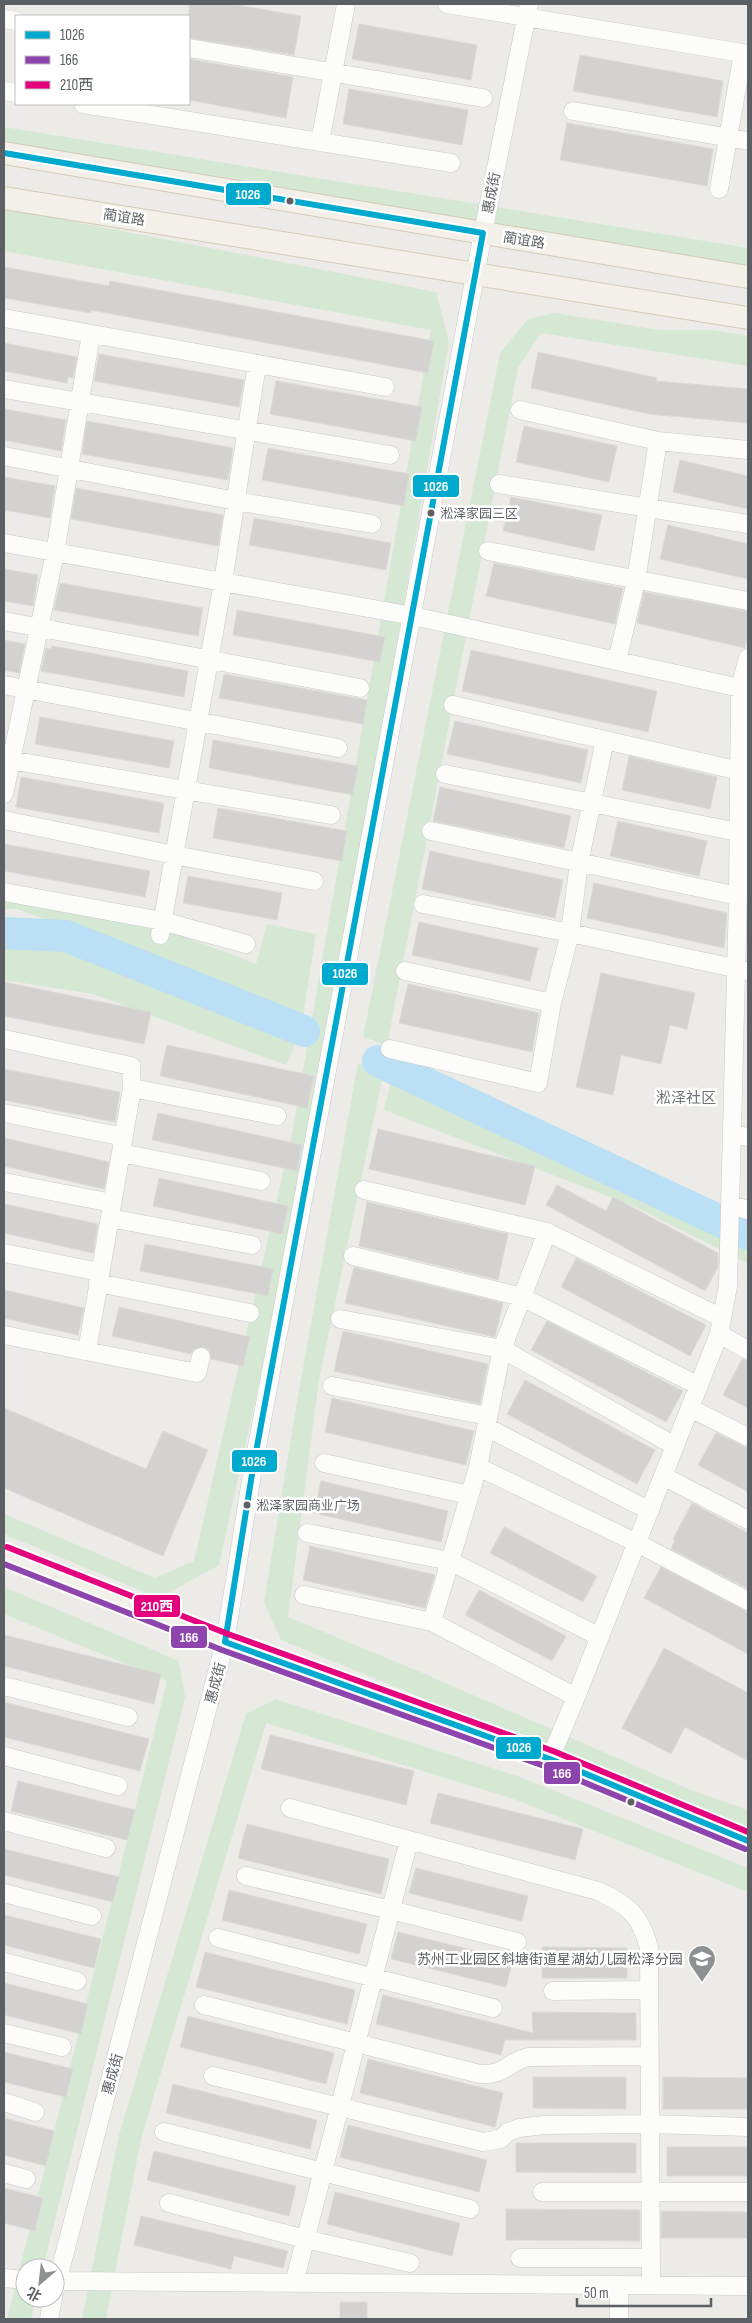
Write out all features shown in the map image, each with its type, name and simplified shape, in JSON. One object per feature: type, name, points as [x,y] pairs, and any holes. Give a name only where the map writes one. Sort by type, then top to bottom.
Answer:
[{"type":"main road","name":"蔺谊路","points":[[4,153],[748,277]]},
{"type":"main road","name":"蔺谊路","points":[[4,198],[748,318]]},
{"type":"main road","points":[[4,1555],[225,1642],[550,1759],[748,1841]]},
{"type":"street","points":[[320,142],[346,4]]},
{"type":"street","points":[[448,4],[527,10],[746,53],[718,189]]},
{"type":"street","name":"惠成街","points":[[63,2258],[225,1642],[253,1468],[527,10]]},
{"type":"street","points":[[190,48],[483,98]]},
{"type":"street","points":[[89,105],[451,163]]},
{"type":"street","points":[[573,110],[748,141]]},
{"type":"street","points":[[4,318],[385,387]]},
{"type":"street","points":[[4,794],[7,760],[26,689],[55,552],[91,334]]},
{"type":"street","points":[[161,928],[223,582],[257,364]]},
{"type":"street","points":[[4,389],[390,456]]},
{"type":"street","points":[[520,410],[658,441],[748,450]]},
{"type":"street","points":[[617,660],[636,581],[649,508],[658,441]]},
{"type":"street","points":[[4,456],[69,467],[236,501],[372,524]]},
{"type":"street","points":[[499,484],[748,524]]},
{"type":"street","points":[[4,544],[413,616],[744,687]]},
{"type":"street","points":[[488,551],[636,581],[748,601]]},
{"type":"street","points":[[4,621],[360,688]]},
{"type":"street","points":[[550,1759],[699,1386],[720,1326],[728,1286],[730,1205],[740,1136],[742,970],[738,832],[743,813],[740,771],[744,747],[744,687],[748,658]]},
{"type":"street","points":[[4,685],[338,748]]},
{"type":"street","points":[[453,705],[740,771]]},
{"type":"street","points":[[390,1049],[538,1083],[552,1003],[570,933],[579,863],[605,740]]},
{"type":"street","points":[[7,760],[331,815]]},
{"type":"street","points":[[445,774],[738,832]]},
{"type":"street","points":[[4,820],[174,855],[314,881]]},
{"type":"street","points":[[431,831],[579,863],[741,892]]},
{"type":"street","points":[[4,892],[161,928],[246,944]]},
{"type":"street","points":[[423,904],[742,970]]},
{"type":"street","points":[[405,971],[552,1003]]},
{"type":"street","points":[[4,1039],[131,1066],[132,1088],[87,1351]]},
{"type":"street","points":[[132,1088],[277,1116]]},
{"type":"street","points":[[4,1113],[262,1181]]},
{"type":"street","points":[[4,1182],[252,1245]]},
{"type":"street","points":[[364,1190],[547,1232],[720,1326],[748,1350]]},
{"type":"street","points":[[730,1205],[748,1210]]},
{"type":"street","points":[[432,1622],[478,1467],[502,1349],[547,1232]]},
{"type":"street","points":[[4,1253],[99,1278],[250,1313]]},
{"type":"street","points":[[353,1256],[522,1296],[699,1386]]},
{"type":"street","points":[[340,1319],[502,1349],[675,1446]]},
{"type":"street","points":[[4,1335],[197,1373],[201,1357]]},
{"type":"street","points":[[332,1386],[487,1421],[650,1511]]},
{"type":"street","points":[[690,1408],[748,1437]]},
{"type":"street","points":[[324,1463],[469,1494]]},
{"type":"street","points":[[478,1467],[637,1542],[748,1601]]},
{"type":"street","points":[[664,1476],[748,1520]]},
{"type":"street","points":[[307,1533],[450,1561],[600,1637]]},
{"type":"street","points":[[304,1595],[432,1622],[576,1697]]},
{"type":"street","points":[[4,1686],[128,1718]]},
{"type":"street","points":[[4,1756],[118,1786]]},
{"type":"street","points":[[290,1808],[598,1891],[622,1902],[636,1915],[645,1933],[649,1948],[651,2285]]},
{"type":"street","points":[[4,1821],[106,1848]]},
{"type":"street","points":[[294,2283],[410,1840]]},
{"type":"street","points":[[246,1876],[517,1942]]},
{"type":"street","points":[[4,1893],[92,1916]]},
{"type":"street","points":[[218,1938],[493,2008]]},
{"type":"street","points":[[4,1962],[77,1981]]},
{"type":"street","points":[[554,1991],[649,1990]]},
{"type":"street","points":[[204,2005],[480,2074],[501,2072],[516,2060],[528,2057],[650,2056]]},
{"type":"street","points":[[4,2033],[62,2047]]},
{"type":"street","points":[[213,2076],[483,2142],[501,2140],[508,2132],[529,2126],[650,2124],[748,2127]]},
{"type":"street","points":[[4,2102],[35,2112]]},
{"type":"street","points":[[164,2132],[470,2209]]},
{"type":"street","points":[[4,2173],[26,2179]]},
{"type":"street","points":[[542,2192],[748,2192]]},
{"type":"street","points":[[169,2202],[305,2239],[410,2263]]},
{"type":"street","points":[[520,2258],[651,2258]]},
{"type":"street","points":[[65,2288],[294,2283],[748,2286]]},
{"type":"street","points":[[619,2285],[619,2319]]},
{"type":"green space","points":[[4,127],[748,248],[748,283],[4,155]]},
{"type":"green space","points":[[4,208],[436,292],[449,342],[306,1170],[219,1565],[159,1598],[4,1534],[4,1514],[155,1578],[194,1561],[292,1134],[431,330],[4,251]]},
{"type":"green space","points":[[555,313],[659,330],[711,330],[748,336],[748,366],[541,333],[518,368],[387,1045],[363,1037],[500,353],[528,319]]},
{"type":"green space","points":[[4,887],[155,925],[256,964],[267,924],[316,934],[303,1016],[18,909],[4,909]]},
{"type":"green space","points":[[25,936],[296,1043],[286,1065],[93,994],[4,980],[4,937]]},
{"type":"green space","points":[[358,1063],[383,1075],[319,1380],[288,1617],[425,1674],[688,1789],[748,1810],[748,1831],[281,1640],[264,1602],[298,1396]]},
{"type":"green space","points":[[392,1077],[748,1238],[748,1264],[636,1207],[384,1110]]},
{"type":"green space","points":[[4,1587],[179,1661],[185,1697],[45,2258],[22,2258],[167,1681],[4,1614]]},
{"type":"green space","points":[[275,1699],[517,1776],[748,1868],[748,1892],[511,1798],[266,1723],[141,2139],[106,2319],[82,2319],[119,2135],[246,1714]]},
{"type":"green space","points":[[15,2287],[15,2308],[34,2308],[31,2319],[7,2319]]},
{"type":"building","points":[[189,4],[231,4],[301,16],[294,55],[190,38]]},
{"type":"building","points":[[359,24],[477,45],[471,80],[352,59]]},
{"type":"building","points":[[580,55],[723,81],[717,117],[573,91]]},
{"type":"building","points":[[190,59],[293,77],[286,118],[190,100]]},
{"type":"building","points":[[349,89],[468,110],[462,145],[343,124]]},
{"type":"building","points":[[567,123],[713,149],[707,186],[560,160]]},
{"type":"building","points":[[4,267],[109,286],[110,281],[434,341],[428,373],[91,310],[91,313],[4,298]]},
{"type":"building","points":[[4,343],[77,357],[73,378],[68,377],[67,383],[4,371]]},
{"type":"building","points":[[538,352],[657,378],[656,381],[748,389],[748,423],[649,414],[531,388]]},
{"type":"building","points":[[99,354],[244,380],[239,407],[94,381]]},
{"type":"building","points":[[276,381],[422,407],[416,441],[270,414]]},
{"type":"building","points":[[4,409],[66,420],[61,451],[4,440]]},
{"type":"building","points":[[87,421],[233,448],[228,480],[82,454]]},
{"type":"building","points":[[524,426],[617,446],[609,482],[516,462]]},
{"type":"building","points":[[268,448],[409,474],[404,506],[262,480]]},
{"type":"building","points":[[680,460],[748,476],[748,509],[673,492]]},
{"type":"building","points":[[4,477],[55,486],[50,518],[4,510]]},
{"type":"building","points":[[76,488],[223,515],[218,546],[71,519]]},
{"type":"building","points":[[511,497],[602,515],[594,551],[503,531]]},
{"type":"building","points":[[254,518],[391,543],[386,570],[249,545]]},
{"type":"building","points":[[668,525],[748,544],[748,579],[660,559]]},
{"type":"building","points":[[494,563],[623,588],[615,624],[486,596]]},
{"type":"building","points":[[4,569],[38,575],[33,606],[4,601]]},
{"type":"building","points":[[60,583],[203,608],[198,636],[54,610]]},
{"type":"building","points":[[644,592],[748,611],[748,634],[745,648],[637,623]]},
{"type":"building","points":[[237,610],[385,637],[380,662],[233,635]]},
{"type":"building","points":[[4,640],[25,644],[19,673],[4,670]]},
{"type":"building","points":[[52,646],[188,671],[184,697],[41,671],[46,648],[51,649]]},
{"type":"building","points":[[471,650],[657,691],[648,732],[462,691]]},
{"type":"building","points":[[224,674],[367,700],[363,724],[219,698]]},
{"type":"building","points":[[40,717],[174,741],[169,768],[35,744]]},
{"type":"building","points":[[455,721],[588,750],[581,783],[447,754]]},
{"type":"building","points":[[213,740],[358,766],[353,795],[209,768]]},
{"type":"building","points":[[629,756],[717,777],[710,809],[622,790]]},
{"type":"building","points":[[21,777],[164,803],[159,833],[16,807]]},
{"type":"building","points":[[440,787],[571,816],[564,848],[433,821]]},
{"type":"building","points":[[218,808],[347,831],[342,861],[213,838]]},
{"type":"building","points":[[618,821],[707,841],[699,876],[610,856]]},
{"type":"building","points":[[4,844],[150,871],[145,897],[4,871]]},
{"type":"building","points":[[430,851],[563,880],[555,918],[422,889]]},
{"type":"building","points":[[188,876],[282,893],[277,920],[183,903]]},
{"type":"building","points":[[594,883],[727,913],[724,948],[587,918]]},
{"type":"building","points":[[419,922],[538,948],[530,981],[412,955]]},
{"type":"building","points":[[601,973],[695,993],[687,1029],[670,1025],[661,1064],[621,1055],[613,1095],[576,1087]]},
{"type":"building","points":[[4,982],[151,1012],[144,1044],[4,1016]]},
{"type":"building","points":[[408,984],[539,1013],[532,1052],[399,1023]]},
{"type":"building","points":[[167,1045],[314,1076],[307,1108],[160,1076]]},
{"type":"building","points":[[4,1069],[120,1092],[115,1122],[4,1100]]},
{"type":"building","points":[[158,1113],[302,1145],[297,1171],[152,1140]]},
{"type":"building","points":[[378,1129],[535,1166],[525,1205],[369,1169]]},
{"type":"building","points":[[4,1138],[109,1162],[104,1189],[4,1166]]},
{"type":"building","points":[[159,1178],[288,1206],[282,1234],[153,1206]]},
{"type":"building","points":[[557,1185],[606,1211],[613,1197],[718,1253],[718,1267],[705,1291],[546,1205]]},
{"type":"building","points":[[367,1202],[508,1234],[498,1280],[359,1246]]},
{"type":"building","points":[[4,1204],[98,1224],[93,1253],[4,1233]]},
{"type":"building","points":[[145,1244],[273,1269],[268,1296],[140,1271]]},
{"type":"building","points":[[576,1258],[706,1325],[690,1356],[561,1287]]},
{"type":"building","points":[[354,1267],[503,1303],[495,1337],[345,1303]]},
{"type":"building","points":[[4,1290],[84,1308],[78,1335],[4,1318]]},
{"type":"building","points":[[119,1307],[250,1337],[243,1366],[211,1359],[209,1350],[203,1347],[194,1349],[191,1354],[112,1336]]},
{"type":"building","points":[[547,1321],[683,1391],[666,1422],[531,1350]]},
{"type":"building","points":[[343,1331],[488,1364],[480,1404],[334,1371]]},
{"type":"building","points":[[742,1359],[748,1361],[748,1408],[723,1395]]},
{"type":"building","points":[[525,1380],[655,1450],[637,1484],[507,1414]]},
{"type":"building","points":[[332,1398],[474,1431],[466,1465],[325,1432]]},
{"type":"building","points":[[4,1408],[146,1469],[163,1431],[208,1450],[163,1556],[4,1488]]},
{"type":"building","points":[[716,1433],[748,1448],[748,1492],[698,1465]]},
{"type":"building","points":[[321,1481],[448,1511],[441,1542],[314,1513]]},
{"type":"building","points":[[692,1503],[748,1533],[748,1589],[671,1549],[675,1540],[673,1539]]},
{"type":"building","points":[[504,1527],[597,1576],[583,1602],[490,1553]]},
{"type":"building","points":[[310,1546],[435,1575],[425,1608],[303,1580]]},
{"type":"building","points":[[661,1567],[748,1612],[748,1654],[644,1598]]},
{"type":"building","points":[[479,1590],[566,1636],[552,1661],[465,1615]]},
{"type":"building","points":[[4,1635],[161,1674],[154,1704],[4,1666]]},
{"type":"building","points":[[664,1648],[748,1693],[748,1761],[685,1727],[671,1754],[622,1728]]},
{"type":"building","points":[[4,1702],[149,1739],[140,1771],[4,1737]]},
{"type":"building","points":[[270,1735],[414,1771],[406,1805],[261,1769]]},
{"type":"building","points":[[18,1781],[135,1810],[127,1840],[11,1811]]},
{"type":"building","points":[[438,1793],[583,1829],[575,1860],[430,1823]]},
{"type":"building","points":[[247,1824],[389,1859],[381,1894],[238,1858]]},
{"type":"building","points":[[4,1849],[119,1877],[113,1902],[4,1875]]},
{"type":"building","points":[[416,1868],[528,1896],[522,1921],[409,1893]]},
{"type":"building","points":[[229,1890],[367,1924],[359,1954],[222,1920]]},
{"type":"building","points":[[4,1915],[101,1939],[94,1968],[4,1945]]},
{"type":"building","points":[[398,1932],[513,1960],[506,1987],[391,1959]]},
{"type":"building","points":[[542,1947],[627,1948],[627,1978],[542,1978]]},
{"type":"building","points":[[205,1952],[355,1990],[347,2024],[196,1987]]},
{"type":"building","points":[[4,1983],[88,2004],[81,2034],[4,2015]]},
{"type":"building","points":[[383,1995],[533,2033],[532,2012],[636,2013],[636,2040],[505,2040],[501,2055],[376,2024]]},
{"type":"building","points":[[188,2016],[334,2053],[326,2084],[180,2047]]},
{"type":"building","points":[[4,2052],[73,2069],[66,2097],[4,2082]]},
{"type":"building","points":[[368,2059],[503,2093],[495,2127],[360,2093]]},
{"type":"building","points":[[533,2077],[626,2077],[626,2109],[533,2108]]},
{"type":"building","points":[[663,2077],[748,2078],[748,2109],[663,2109]]},
{"type":"building","points":[[173,2084],[317,2120],[310,2149],[166,2113]]},
{"type":"building","points":[[4,2118],[54,2131],[46,2166],[4,2155]]},
{"type":"building","points":[[348,2125],[487,2160],[479,2192],[340,2157]]},
{"type":"building","points":[[516,2143],[636,2143],[636,2173],[516,2172]]},
{"type":"building","points":[[667,2147],[748,2147],[748,2176],[667,2176]]},
{"type":"building","points":[[154,2151],[296,2186],[289,2216],[147,2180]]},
{"type":"building","points":[[4,2188],[43,2198],[35,2231],[4,2223]]},
{"type":"building","points":[[335,2192],[460,2223],[452,2256],[327,2224]]},
{"type":"building","points":[[506,2209],[640,2210],[640,2241],[506,2240]]},
{"type":"building","points":[[661,2211],[748,2212],[748,2238],[661,2238]]},
{"type":"building","points":[[141,2216],[288,2251],[283,2268],[234,2256],[231,2269],[134,2245]]},
{"type":"building","points":[[340,2302],[367,2302],[367,2319],[340,2319]]},
{"type":"waterway","points":[[4,933],[66,936],[304,1031]]},
{"type":"waterway","points":[[378,1061],[748,1234]]},
{"type":"transit line","name":"1026","points":[[4,153],[483,233],[253,1468],[225,1642],[550,1759],[748,1841]]},
{"type":"transit line","name":"210西","points":[[7,1547],[228,1634],[553,1751],[748,1832]]},
{"type":"transit line","name":"166","points":[[4,1564],[222,1650],[547,1767],[745,1849]]},
{"type":"place","name":"淞泽家园三区","points":[[431,513]]},
{"type":"place","name":"淞泽家园商业广场","points":[[247,1505]]},
{"type":"place","name":"苏州工业园区斜塘街道星湖幼儿园松泽分园","points":[[702,1983]]},
{"type":"district","name":"淞泽社区","points":[[686,1098]]}]
